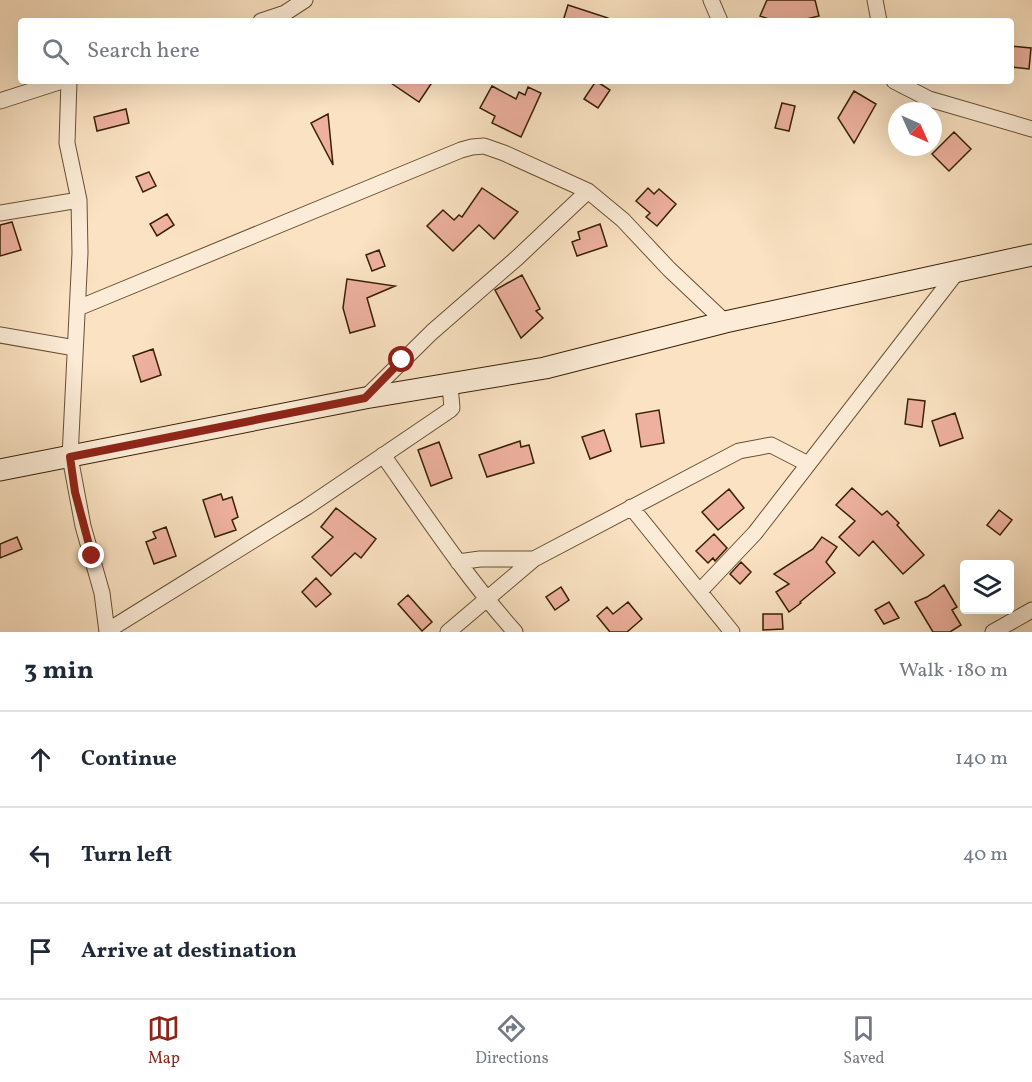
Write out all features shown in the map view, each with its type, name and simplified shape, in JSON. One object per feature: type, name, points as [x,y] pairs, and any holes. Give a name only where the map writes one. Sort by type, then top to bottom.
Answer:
[{"type":"street","points":[[269,18],[305,0]]},
{"type":"street","points":[[711,0],[719,18]]},
{"type":"street","points":[[875,0],[878,18]]},
{"type":"street","points":[[0,101],[53,84]]},
{"type":"street","points":[[69,84],[67,143],[79,200],[78,308],[70,457],[78,503],[102,593],[107,631],[307,507],[450,410],[452,408],[450,385]]},
{"type":"street","points":[[900,84],[928,99],[1032,129]]},
{"type":"street","points":[[78,308],[472,147],[484,146],[588,191],[623,220],[725,322]]},
{"type":"street","points":[[365,398],[424,339],[517,258],[588,191]]},
{"type":"street","points":[[0,213],[79,200]]},
{"type":"street","points":[[0,470],[365,398],[545,368],[725,322],[1032,255]]},
{"type":"street","points":[[700,591],[755,532],[957,272]]},
{"type":"street","points":[[0,335],[75,348]]},
{"type":"street","points":[[448,632],[534,559],[740,451],[771,445],[807,464]]},
{"type":"street","points":[[383,455],[458,562],[515,632]]},
{"type":"street","points":[[631,507],[732,632]]},
{"type":"street","points":[[458,562],[480,559],[534,559]]},
{"type":"street","points":[[993,632],[1032,610]]},
{"type":"building","points":[[767,0],[815,0],[819,16],[766,18],[760,16]]},
{"type":"building","points":[[568,5],[608,18],[564,18]]},
{"type":"building","points":[[1014,46],[1031,48],[1029,69],[1014,67]]},
{"type":"building","points":[[392,84],[431,84],[419,102]]},
{"type":"building","points":[[594,84],[601,84],[610,90],[598,108],[584,99]]},
{"type":"building","points":[[492,86],[516,99],[519,92],[525,95],[528,87],[541,93],[521,137],[492,123],[495,116],[480,108]]},
{"type":"building","points":[[854,91],[876,104],[854,143],[838,118]]},
{"type":"building","points":[[782,103],[795,106],[789,131],[775,128]]},
{"type":"building","points":[[126,109],[129,123],[97,131],[94,117]]},
{"type":"building","points":[[328,114],[333,165],[311,123]]},
{"type":"building","points":[[954,132],[971,149],[949,171],[934,156],[942,156],[942,144]]},
{"type":"building","points":[[149,172],[156,186],[143,192],[136,177]]},
{"type":"building","points":[[482,188],[518,212],[494,239],[479,225],[453,251],[427,226],[443,210],[454,220],[459,215],[462,217]]},
{"type":"building","points":[[648,188],[654,194],[659,189],[676,204],[657,226],[646,217],[650,213],[636,201]]},
{"type":"building","points":[[167,214],[174,225],[157,236],[150,224]]},
{"type":"building","points":[[12,222],[21,250],[0,256],[0,225]]},
{"type":"building","points":[[600,224],[607,246],[577,256],[572,242],[580,239],[578,232]]},
{"type":"building","points":[[379,250],[385,266],[372,271],[366,255]]},
{"type":"building","points":[[522,275],[540,309],[536,311],[543,318],[521,338],[495,290]]},
{"type":"building","points":[[347,279],[395,286],[367,298],[375,326],[350,333],[343,308]]},
{"type":"building","points":[[153,349],[161,375],[141,382],[133,356]]},
{"type":"building","points":[[908,399],[925,401],[922,427],[905,424]]},
{"type":"building","points":[[659,410],[664,443],[641,447],[636,414]]},
{"type":"building","points":[[955,413],[963,438],[940,446],[932,421]]},
{"type":"building","points":[[604,430],[611,451],[590,459],[582,437]]},
{"type":"building","points":[[520,441],[521,447],[529,445],[534,463],[487,477],[479,455]]},
{"type":"building","points":[[439,442],[452,478],[431,486],[418,450]]},
{"type":"building","points":[[852,488],[882,515],[887,511],[924,555],[903,574],[873,541],[859,556],[839,537],[855,521],[836,505]]},
{"type":"building","points":[[729,489],[744,508],[718,530],[702,512]]},
{"type":"building","points":[[221,494],[223,500],[232,497],[238,517],[232,520],[236,530],[215,537],[203,500]]},
{"type":"building","points":[[336,508],[376,539],[361,558],[355,553],[331,576],[312,557],[333,537],[321,527]]},
{"type":"building","points":[[999,510],[1012,520],[1000,535],[987,525]]},
{"type":"building","points":[[166,527],[176,556],[154,564],[146,542],[156,538],[153,532]]},
{"type":"building","points":[[714,534],[727,548],[715,561],[713,558],[708,563],[696,551]]},
{"type":"building","points":[[17,537],[22,549],[0,558],[0,544]]},
{"type":"building","points":[[822,537],[837,547],[826,562],[835,573],[789,612],[776,592],[789,584],[774,574],[813,549]]},
{"type":"building","points":[[741,562],[751,572],[740,584],[730,574]]},
{"type":"building","points":[[316,578],[331,594],[316,607],[302,592]]},
{"type":"building","points":[[944,585],[957,607],[952,610],[961,625],[950,632],[933,632],[915,602]]},
{"type":"building","points":[[561,587],[569,600],[555,610],[546,597]]},
{"type":"building","points":[[408,595],[432,622],[422,631],[398,604]]},
{"type":"building","points":[[628,602],[642,619],[627,632],[610,632],[597,616],[607,607],[613,614]]},
{"type":"building","points":[[889,602],[899,618],[884,624],[875,610]]},
{"type":"building","points":[[763,614],[782,614],[783,629],[763,630]]},
{"type":"route","points":[[92,556],[75,492],[70,457],[365,398],[402,360]]}]
